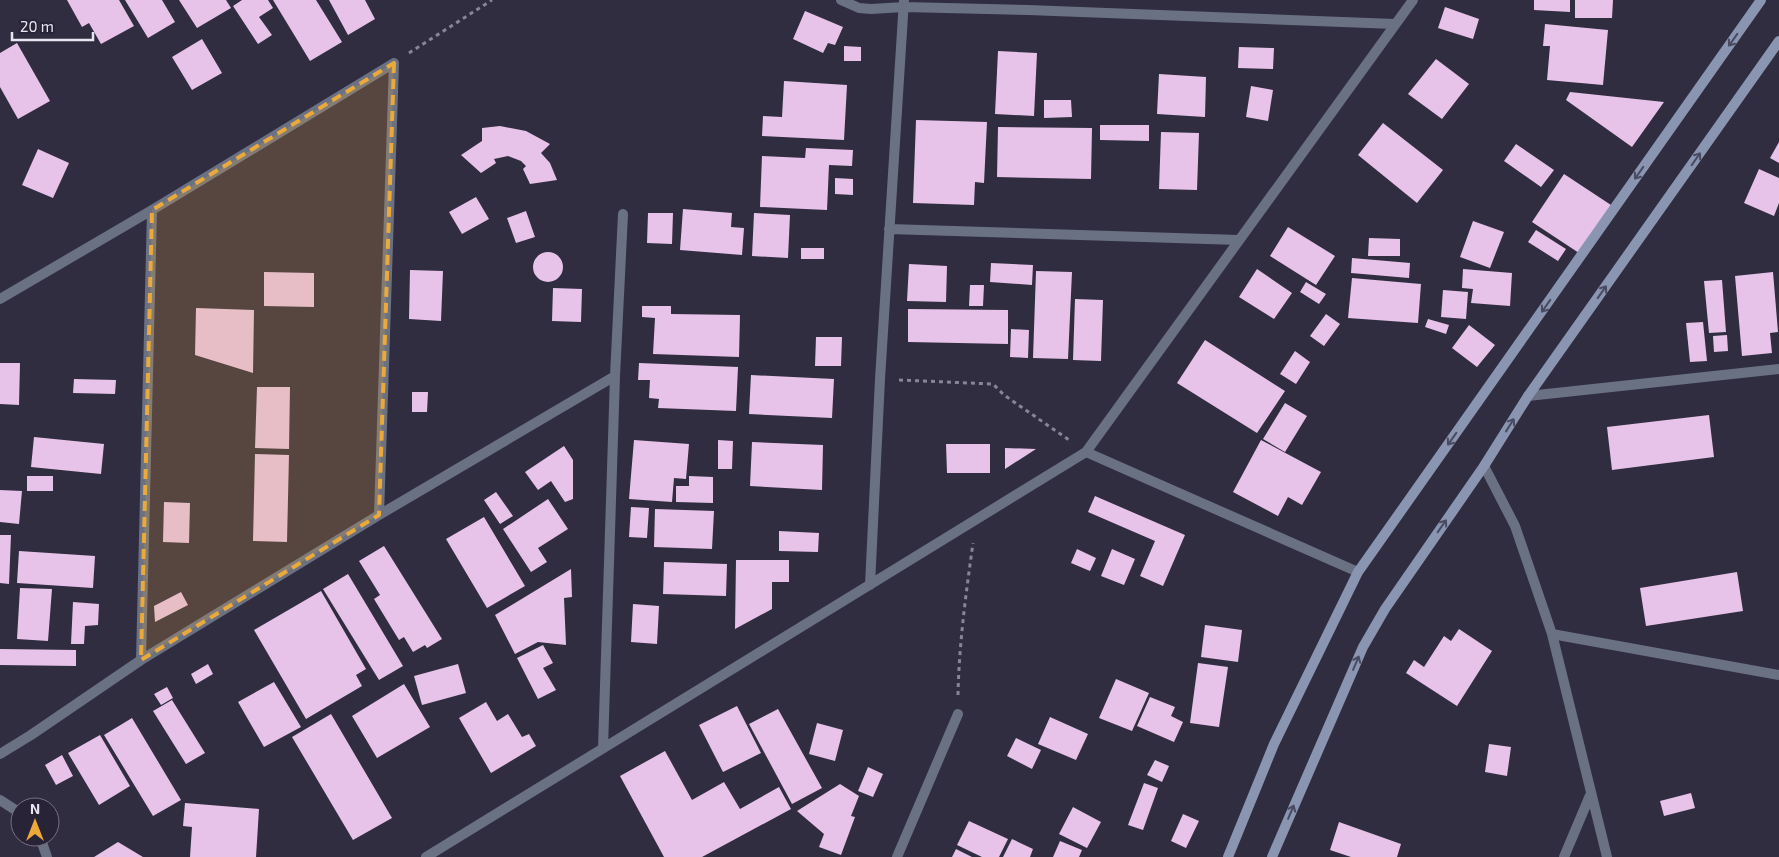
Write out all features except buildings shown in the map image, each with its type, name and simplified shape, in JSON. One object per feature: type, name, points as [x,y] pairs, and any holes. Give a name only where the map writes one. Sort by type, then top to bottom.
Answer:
[{"type":"street","points":[[841,0],[853,6],[865,8],[904,3],[1395,24]]},
{"type":"street","points":[[426,857],[1086,452],[1412,0]]},
{"type":"street","points":[[1228,857],[1274,744],[1358,572],[1761,0]]},
{"type":"street","points":[[870,585],[880,379],[904,3]]},
{"type":"street","points":[[1272,857],[1363,647],[1385,609],[1484,466],[1528,396],[1779,41]]},
{"type":"street","points":[[0,299],[152,210],[394,63]]},
{"type":"street","points":[[378,515],[394,63]]},
{"type":"street","points":[[141,660],[152,210]]},
{"type":"street","points":[[602,748],[615,376],[623,214]]},
{"type":"street","points":[[889,229],[1239,240]]},
{"type":"street","points":[[1528,396],[1779,368]]},
{"type":"street","points":[[0,754],[141,660],[378,515],[615,376]]},
{"type":"street","points":[[1086,452],[1358,572]]},
{"type":"street","points":[[1484,466],[1515,526],[1552,634],[1607,857]]},
{"type":"street","points":[[1552,634],[1779,676]]},
{"type":"street","points":[[897,857],[958,714]]},
{"type":"street","points":[[1564,857],[1591,793]]},
{"type":"path","points":[[394,63],[492,0]]},
{"type":"path","points":[[880,379],[993,384],[1004,395],[1086,452]]},
{"type":"path","points":[[958,714],[959,667],[964,610],[976,519]]},
{"type":"highlighted area","points":[[394,63],[379,515],[141,660],[152,210]]}]
